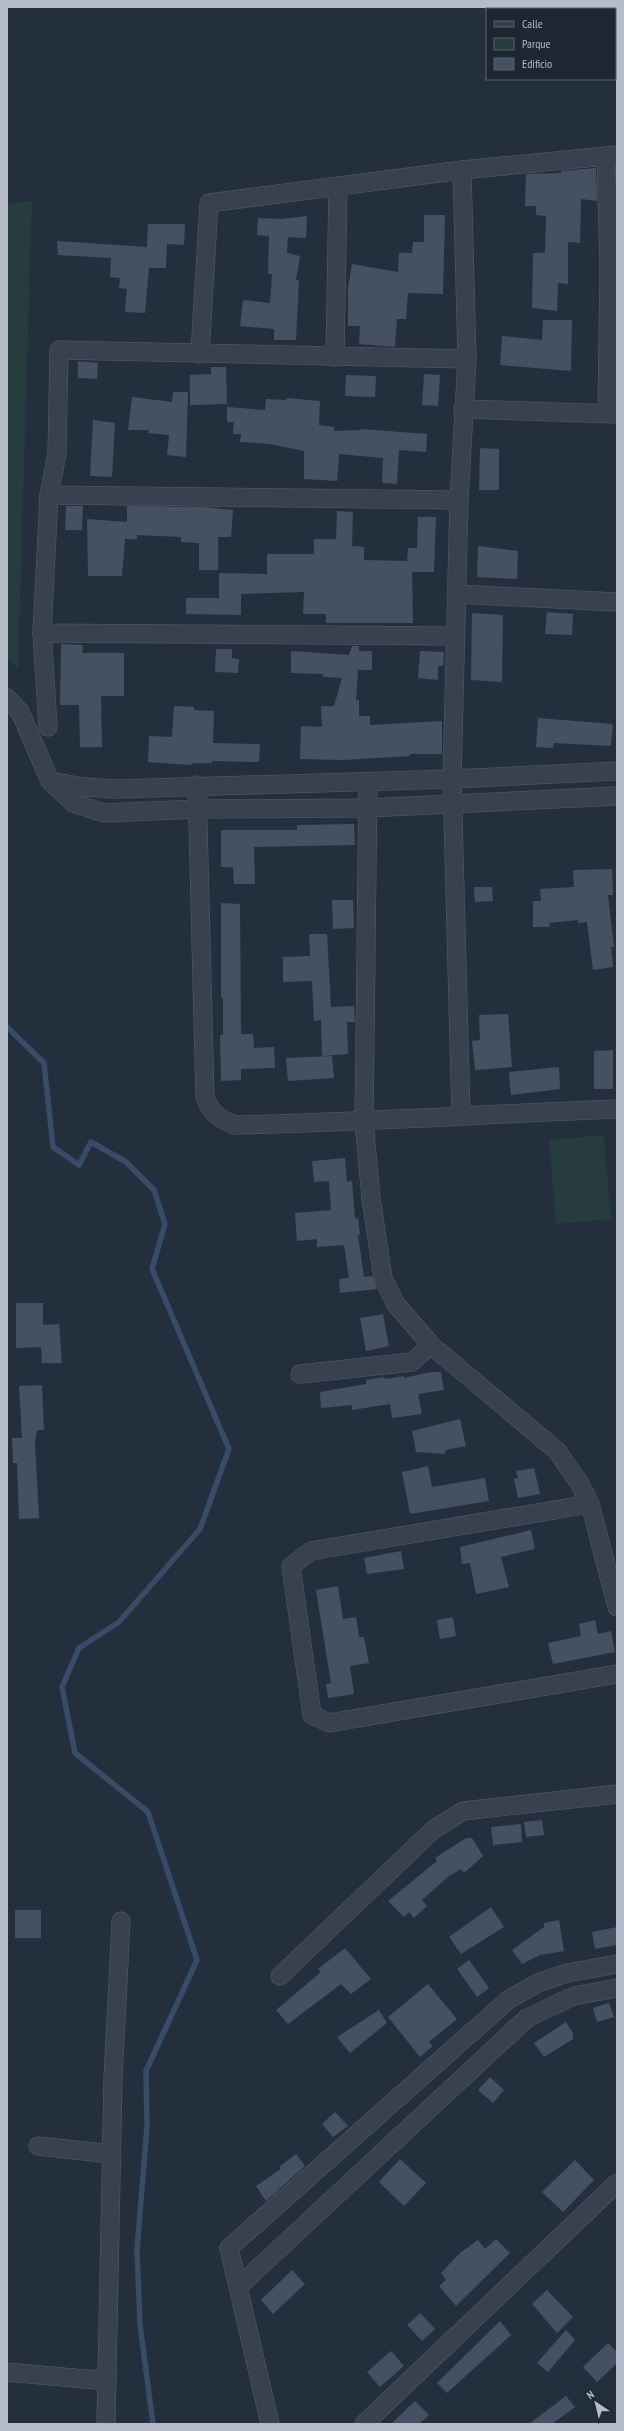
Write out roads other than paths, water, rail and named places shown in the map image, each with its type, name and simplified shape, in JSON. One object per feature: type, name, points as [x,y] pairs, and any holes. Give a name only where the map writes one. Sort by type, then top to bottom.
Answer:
[{"type":"street","points":[[200,354],[209,203],[462,170],[612,156],[612,414],[463,409]]},
{"type":"street","points":[[461,1115],[452,779],[454,636],[463,409],[467,359],[462,170]]},
{"type":"street","points":[[334,356],[338,186]]},
{"type":"street","points":[[48,727],[42,633],[49,494],[57,454],[59,350],[467,359]]},
{"type":"street","points":[[49,494],[459,500]]},
{"type":"street","points":[[456,594],[617,602]]},
{"type":"street","points":[[42,633],[454,636]]},
{"type":"street","points":[[7,698],[20,712],[50,781],[73,803],[104,813],[198,809],[367,808],[617,796]]},
{"type":"street","points":[[50,781],[84,787],[104,788],[452,779],[617,771]]},
{"type":"street","points":[[368,781],[364,1122],[370,1198],[383,1278],[395,1303],[431,1345],[557,1451],[590,1504],[617,1608]]},
{"type":"street","points":[[197,785],[205,1097],[210,1109],[221,1120],[235,1126],[364,1122],[461,1115],[617,1109]]},
{"type":"street","points":[[300,1374],[412,1362],[431,1345]]},
{"type":"street","points":[[590,1504],[311,1551],[291,1566],[312,1715],[329,1723],[617,1674]]},
{"type":"street","points":[[280,1976],[433,1830],[463,1811],[617,1794]]},
{"type":"street","points":[[106,2424],[112,2154],[121,1921]]},
{"type":"street","points":[[270,2424],[229,2248],[508,2000],[538,1982],[567,1973],[617,1964]]},
{"type":"street","points":[[238,2287],[527,2018],[574,1996],[617,1988]]},
{"type":"street","points":[[38,2146],[112,2154]]},
{"type":"street","points":[[364,2424],[617,2183]]},
{"type":"street","points":[[7,2372],[107,2381]]},
{"type":"waterway","points":[[7,1027],[44,1063],[53,1147],[79,1165],[91,1142],[126,1162],[154,1190],[165,1224],[152,1269],[229,1449],[200,1529],[119,1622],[79,1648],[62,1687],[75,1753],[148,1812],[197,1960],[146,2071],[147,2126],[137,2250],[140,2324],[153,2424]]}]
